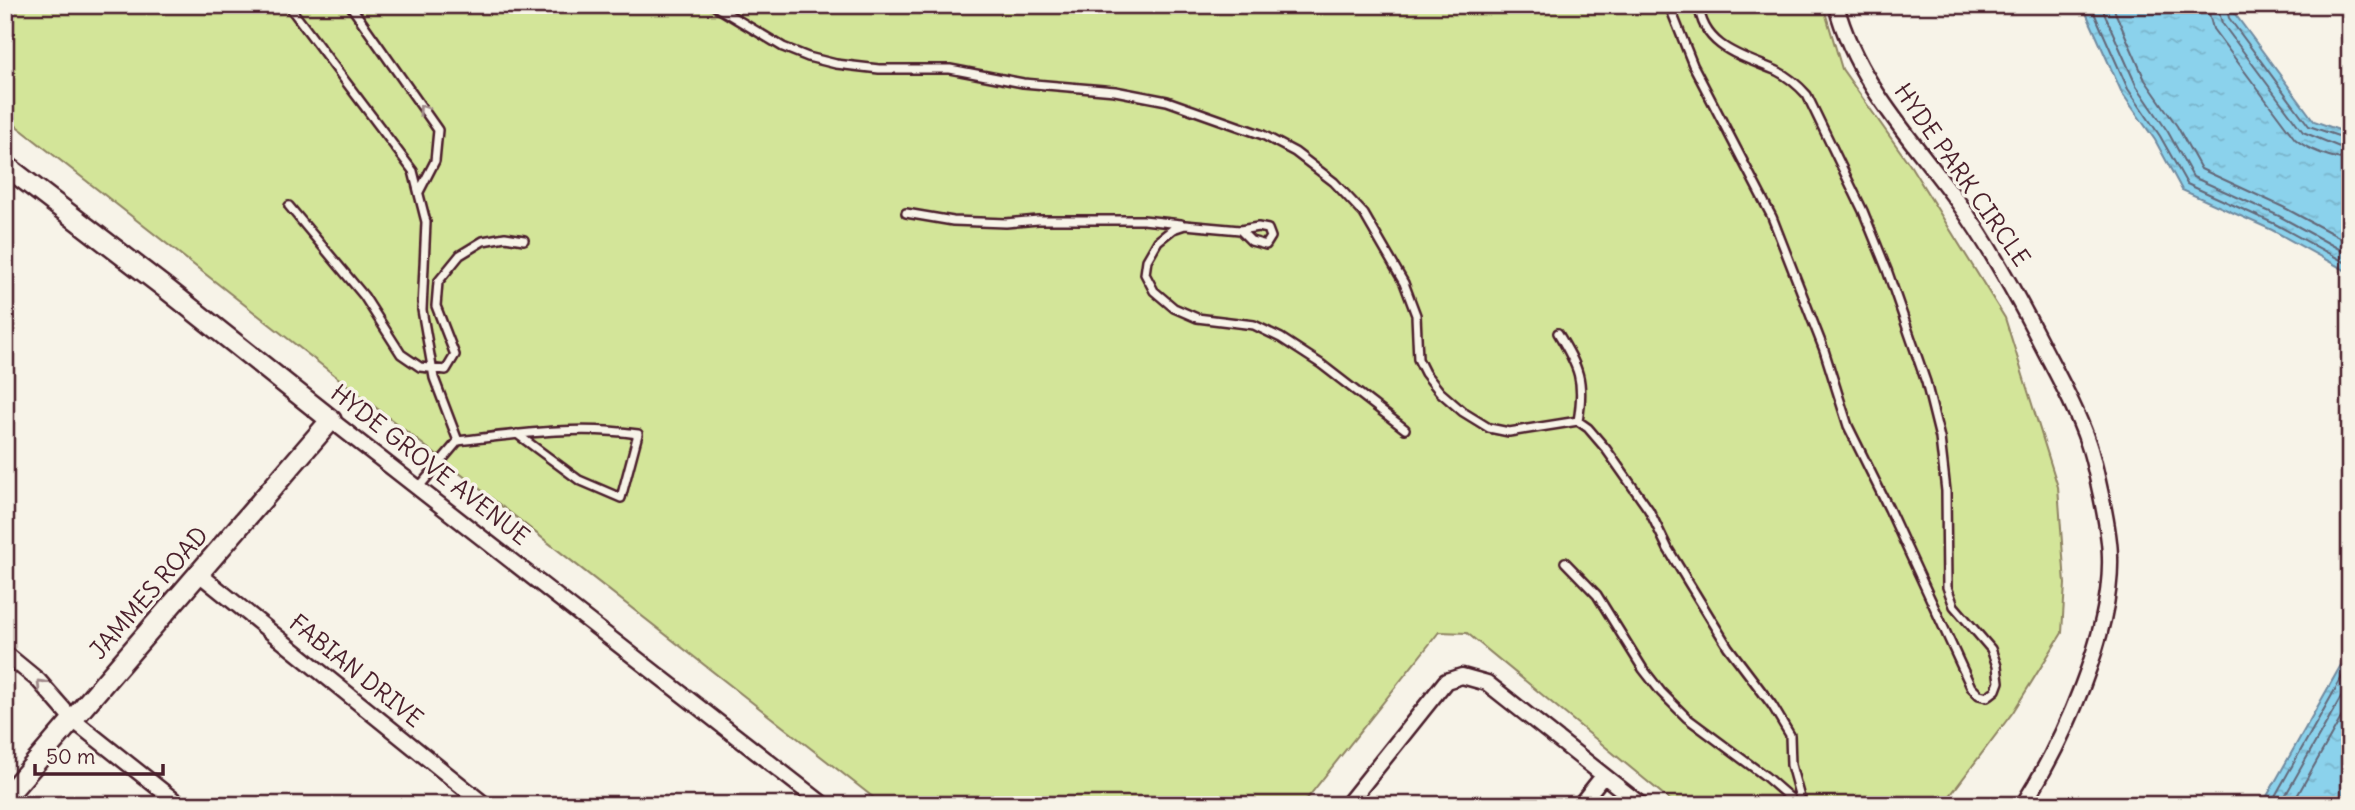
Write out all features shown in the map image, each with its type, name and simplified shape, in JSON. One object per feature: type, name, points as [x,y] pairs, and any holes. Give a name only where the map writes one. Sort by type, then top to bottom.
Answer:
[{"type":"street","name":"HYDE PARK CIRCLE","points":[[1836,5],[1843,30],[1876,94],[1974,224],[2015,291],[2069,395],[2089,445],[2104,510],[2110,556],[2107,593],[2094,653],[2075,705],[2023,805]]},
{"type":"street","name":"HYDE GROVE AVENUE","points":[[5,165],[824,805]]},
{"type":"street","name":"JAMMES ROAD","points":[[5,798],[331,420]]},
{"type":"street","name":"FABIAN DRIVE","points":[[198,573],[485,805]]},
{"type":"street","points":[[5,653],[39,681],[73,720],[180,805]]},
{"type":"street","points":[[1347,805],[1446,681],[1462,676],[1487,683],[1641,805]]},
{"type":"street","points":[[1580,805],[1603,776]]},
{"type":"lane","points":[[288,5],[413,171],[426,222],[422,310],[433,369],[458,441]]},
{"type":"lane","points":[[350,5],[438,130],[435,161],[418,193]]},
{"type":"lane","points":[[713,5],[783,47],[808,57],[836,64],[879,69],[950,69],[1023,83],[1115,91],[1167,101],[1263,135],[1295,152],[1334,182],[1364,214],[1404,283],[1416,315],[1418,359],[1440,392],[1463,412],[1489,428],[1509,432],[1578,421],[1606,449],[1648,510],[1668,549],[1728,647],[1772,705],[1790,735],[1791,765],[1800,805]]},
{"type":"lane","points":[[1669,5],[1693,65],[1772,217],[1824,350],[1848,426],[1971,687],[1979,695],[1987,697],[1996,690],[1999,682],[1991,649],[1954,606],[1947,587],[1943,464],[1929,393],[1887,270],[1863,211],[1807,95],[1777,71],[1745,60],[1725,49],[1708,32],[1699,15],[1699,5]]},
{"type":"lane","points":[[289,206],[364,296],[401,354],[420,367],[433,369],[446,370],[456,355],[436,306],[438,282],[460,255],[483,241],[505,237],[524,240]]},
{"type":"lane","points":[[906,213],[953,221],[1006,223],[1038,220],[1143,220],[1240,230]]},
{"type":"lane","points":[[1185,225],[1173,229],[1158,242],[1147,260],[1145,274],[1154,291],[1174,308],[1198,318],[1254,325],[1281,338],[1321,364],[1405,429]]},
{"type":"lane","points":[[1558,333],[1576,364],[1581,382],[1578,421]]},
{"type":"lane","points":[[419,487],[458,441],[517,434],[573,429],[615,431],[638,434],[621,498],[579,480],[517,434]]},
{"type":"lane","points":[[1565,562],[1597,595],[1643,669],[1661,692],[1687,718],[1800,805]]},
{"type":"green space","points":[[5,5],[1823,5],[1842,69],[1910,165],[2005,318],[2058,487],[2065,584],[2062,633],[2013,712],[1943,805],[1676,805],[1467,633],[1439,632],[1302,805],[883,805],[5,117]]},
{"type":"water","points":[[2088,5],[2232,5],[2235,14],[2314,121],[2350,134],[2350,273],[2272,230],[2182,190],[2155,140],[2122,93],[2087,15]]},
{"type":"water","points":[[2350,649],[2350,805],[2262,805]]}]
